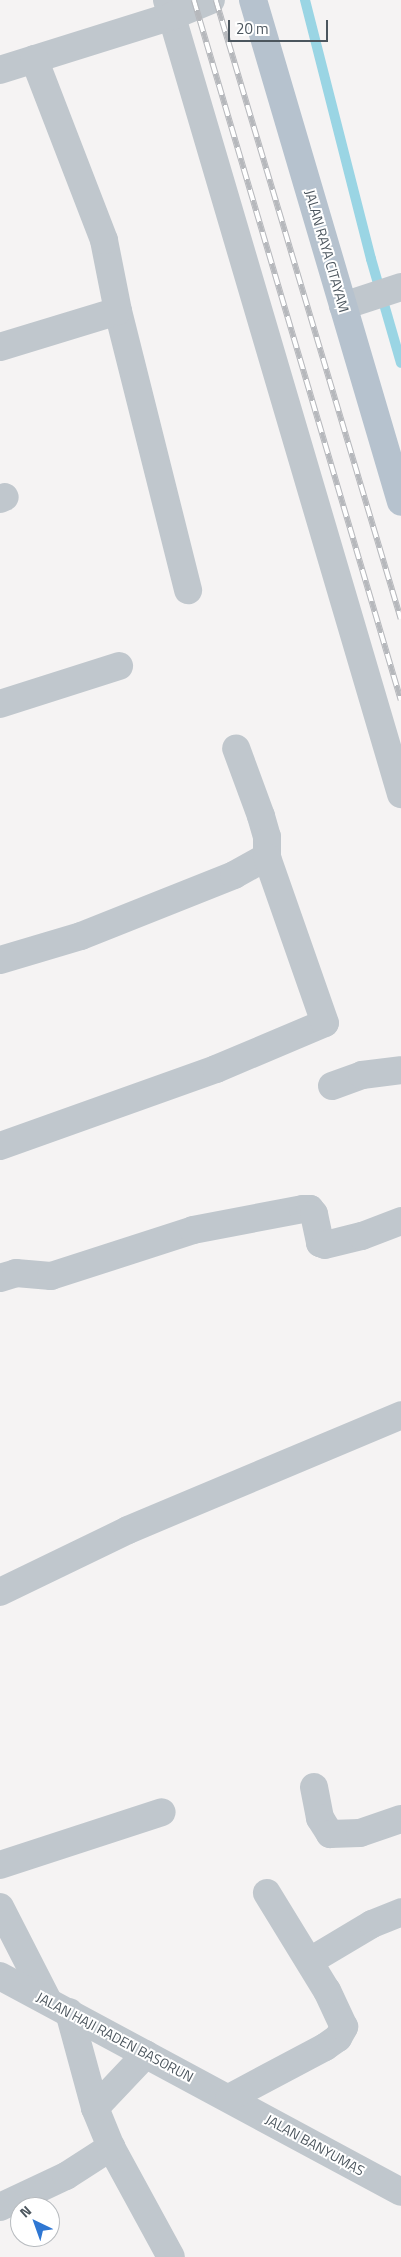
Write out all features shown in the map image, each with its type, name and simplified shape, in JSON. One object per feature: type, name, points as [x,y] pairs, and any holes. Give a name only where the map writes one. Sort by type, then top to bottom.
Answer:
[{"type":"main road","name":"JALAN RAYA CITAYAM","points":[[253,0],[343,306],[396,454],[401,502]]},
{"type":"street","points":[[0,70],[169,8],[211,0]]},
{"type":"street","points":[[169,8],[401,794]]},
{"type":"street","points":[[34,59],[104,240],[118,311],[188,590]]},
{"type":"street","points":[[343,306],[401,287]]},
{"type":"street","points":[[2,339],[118,311]]},
{"type":"street","points":[[0,704],[119,666]]},
{"type":"street","points":[[0,1146],[216,1069],[325,1023],[266,858],[267,837],[236,748]]},
{"type":"street","points":[[0,960],[81,936],[252,868],[266,858]]},
{"type":"street","points":[[332,1086],[362,1075],[401,1070]]},
{"type":"street","points":[[0,1278],[16,1273],[52,1276],[193,1230],[303,1209],[310,1209],[314,1214],[320,1242],[324,1246],[362,1236],[401,1221]]},
{"type":"street","points":[[0,1592],[137,1527],[401,1415]]},
{"type":"street","points":[[314,1787],[320,1818],[330,1834],[360,1833],[401,1819]]},
{"type":"street","points":[[0,1864],[162,1812]]},
{"type":"street","points":[[229,2098],[338,2038],[344,2027],[339,2013],[310,1961],[267,1894]]},
{"type":"street","points":[[0,1906],[58,2006],[111,2147],[171,2257]]},
{"type":"street","points":[[310,1961],[372,1924],[401,1912]]},
{"type":"street","name":"JALAN HAJI RADEN BASORUN","points":[[5,1984],[58,2006],[229,2098]]},
{"type":"street","points":[[96,2108],[146,2054]]},
{"type":"street","name":"JALAN BANYUMAS","points":[[229,2098],[401,2192]]},
{"type":"street","points":[[0,2207],[66,2176],[111,2147]]},
{"type":"waterway","points":[[305,0],[371,259],[401,363]]},
{"type":"railway","points":[[194,0],[401,700]]},
{"type":"railway","points":[[216,0],[401,619]]}]
